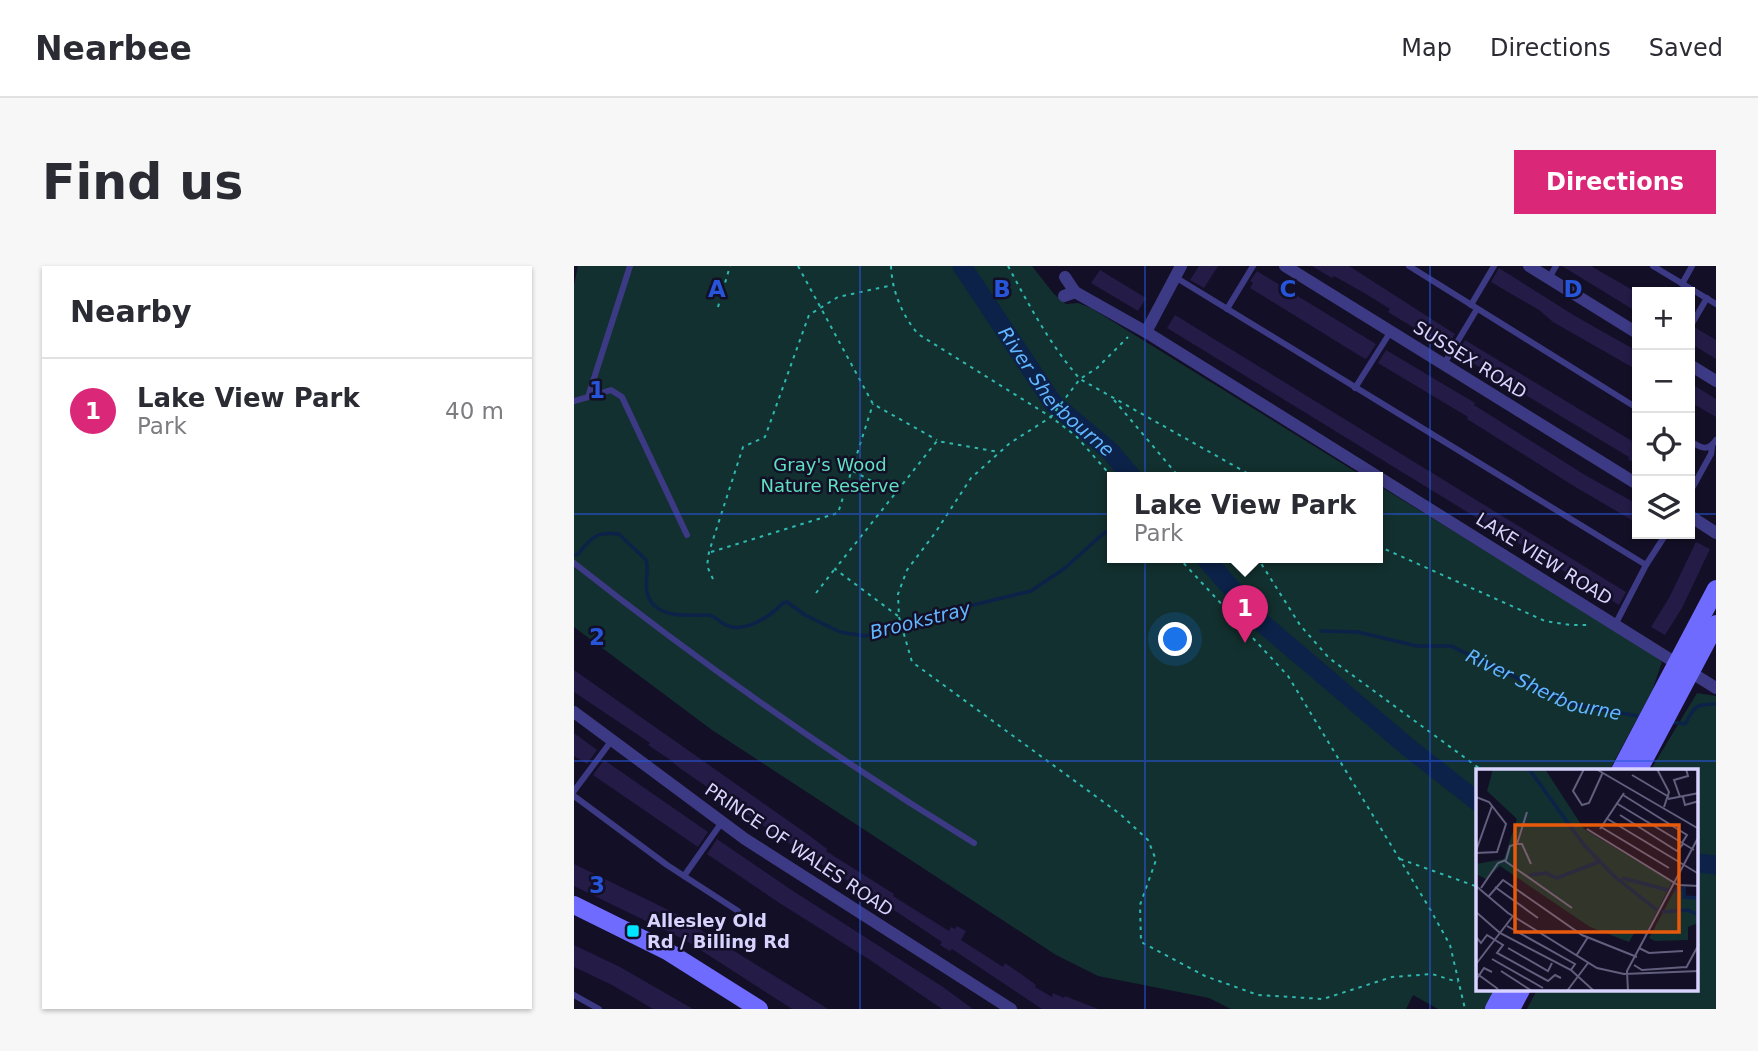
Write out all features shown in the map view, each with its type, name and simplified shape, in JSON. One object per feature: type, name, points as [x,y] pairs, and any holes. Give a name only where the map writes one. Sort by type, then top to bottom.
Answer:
[{"type":"main road","points":[[1621,769],[1652,727],[1683,668],[1716,589]]},
{"type":"main road","points":[[1683,668],[1716,624]]},
{"type":"main road","points":[[1639,769],[1652,727]]},
{"type":"main road","points":[[574,905],[667,951],[759,1009]]},
{"type":"main road","points":[[574,919],[662,961],[740,1009]]},
{"type":"main road","points":[[1494,1009],[1503,992]]},
{"type":"main road","points":[[1511,1009],[1520,992]]},
{"type":"street","name":"SUSSEX ROAD","points":[[1285,266],[1632,481]]},
{"type":"street","points":[[1529,266],[1632,330]]},
{"type":"street","points":[[1140,329],[1178,272]]},
{"type":"street","name":"LAKE VIEW ROAD","points":[[1065,277],[1069,294],[1140,329],[1369,472]]},
{"type":"street","points":[[1695,368],[1716,381]]},
{"type":"street","name":"LAKE VIEW ROAD","points":[[1383,480],[1716,688]]},
{"type":"street","points":[[1695,519],[1716,533]]},
{"type":"street","name":"PRINCE OF WALES ROAD","points":[[574,712],[745,839],[1011,1009]]},
{"type":"lane","points":[[588,397],[630,266]]},
{"type":"lane","points":[[1227,309],[1253,266]]},
{"type":"lane","points":[[1409,266],[1632,405]]},
{"type":"lane","points":[[1444,365],[1494,266]]},
{"type":"lane","points":[[1549,278],[1556,266]]},
{"type":"lane","points":[[1653,266],[1716,304]]},
{"type":"lane","points":[[1682,284],[1692,266]]},
{"type":"lane","points":[[1178,272],[1227,309],[1646,565]]},
{"type":"lane","points":[[1695,318],[1707,298]]},
{"type":"lane","points":[[1355,388],[1391,331]]},
{"type":"lane","points":[[574,401],[611,390],[622,397],[687,535]]},
{"type":"lane","points":[[1695,483],[1716,440]]},
{"type":"lane","points":[[1695,444],[1712,447]]},
{"type":"lane","points":[[1615,625],[1663,539]]},
{"type":"lane","points":[[574,563],[790,725],[974,843]]},
{"type":"lane","points":[[612,740],[574,794],[684,876],[738,911]]},
{"type":"lane","points":[[684,876],[722,822]]},
{"type":"lane","points":[[574,995],[599,1009]]},
{"type":"path","points":[[719,307],[730,266]]},
{"type":"path","points":[[798,266],[873,404],[937,441],[1000,452]]},
{"type":"path","points":[[891,266],[904,318],[918,334],[1051,417],[1076,436],[1108,472]]},
{"type":"path","points":[[1009,266],[1045,333],[1061,358],[1080,379],[1245,472]]},
{"type":"path","points":[[713,579],[707,566],[709,552],[743,447],[765,437],[809,314],[838,297],[894,285]]},
{"type":"path","points":[[1140,329],[1097,368],[1080,379],[1055,414],[1010,443],[971,478],[907,570],[898,594],[899,617],[912,662],[1120,814],[1148,840],[1156,860],[1140,905],[1141,942],[1205,976],[1258,995],[1323,999],[1392,977],[1433,974],[1458,982]]},
{"type":"path","points":[[1111,397],[1175,472]]},
{"type":"path","points":[[709,552],[838,513],[873,404]]},
{"type":"path","points":[[816,593],[937,441]]},
{"type":"path","points":[[852,470],[894,493]]},
{"type":"path","points":[[1383,548],[1545,621],[1593,625]]},
{"type":"path","points":[[1184,563],[1288,676],[1450,945],[1465,1009]]},
{"type":"path","points":[[1260,563],[1300,625],[1329,658],[1480,769]]},
{"type":"path","points":[[835,569],[899,617]]},
{"type":"path","points":[[1399,859],[1476,886]]},
{"type":"green space","name":"Gray's Wood Nature Reserve","points":[[578,266],[1032,266],[1054,294],[1066,304],[1078,303],[1091,308],[1356,472],[1107,472],[1107,563],[1383,563],[1383,488],[1649,651],[1662,662],[1652,691],[1610,769],[1476,769],[1476,992],[1495,992],[1486,1009],[1438,1009],[1413,995],[1406,1009],[1231,1009],[1209,998],[1098,976],[1056,955],[712,730],[574,627],[574,285]]},
{"type":"green space","points":[[1697,693],[1716,696],[1716,1009],[1527,1009],[1536,992],[1698,992],[1698,769],[1651,769]]},
{"type":"building","points":[[1199,266],[1218,266],[1204,288],[1190,280]]},
{"type":"building","points":[[1312,266],[1349,266],[1455,334],[1447,348],[1388,312],[1390,309],[1366,294]]},
{"type":"building","points":[[1562,266],[1591,266],[1629,288],[1632,290],[1632,309]]},
{"type":"building","points":[[1499,268],[1632,348],[1632,367],[1553,322],[1539,310],[1491,282]]},
{"type":"building","points":[[1100,270],[1146,298],[1138,311],[1091,283]]},
{"type":"building","points":[[1257,271],[1376,344],[1368,357],[1365,359],[1250,288],[1253,283],[1250,281]]},
{"type":"building","points":[[1175,315],[1626,592],[1619,605],[1167,328]]},
{"type":"building","points":[[1695,329],[1716,340],[1716,359],[1695,346]]},
{"type":"building","points":[[1465,340],[1632,441],[1632,462],[1629,457],[1457,354]]},
{"type":"building","points":[[1386,350],[1475,403],[1474,405],[1585,475],[1632,501],[1632,520],[1577,488],[1467,419],[1468,417],[1378,363]]},
{"type":"building","points":[[1695,386],[1716,399],[1716,417],[1695,405]]},
{"type":"building","points":[[1696,542],[1710,549],[1682,608],[1665,635],[1651,627],[1669,598]]},
{"type":"building","points":[[574,670],[810,836],[827,849],[826,851],[894,894],[893,896],[949,931],[951,927],[955,929],[957,926],[966,931],[961,940],[1003,967],[1005,963],[1052,997],[1053,993],[1064,998],[1065,996],[1098,1009],[1042,1009],[952,949],[950,951],[940,945],[942,942],[891,908],[818,862],[816,864],[648,745],[650,743],[574,692]]},
{"type":"building","points":[[574,733],[597,750],[587,764],[574,756]]},
{"type":"building","points":[[604,760],[708,832],[698,847],[593,775]]},
{"type":"building","points":[[717,839],[973,1009],[942,1009],[781,904],[707,854]]},
{"type":"building","points":[[574,864],[689,920],[688,922],[828,1009],[792,1009],[685,940],[574,886]]},
{"type":"building","points":[[574,945],[620,967],[693,1009],[653,1009],[574,967]]},
{"type":"waterway","name":"River Sherbourne","points":[[962,266],[1053,403],[1110,451],[1128,472]]},
{"type":"waterway","name":"Brookstray","points":[[574,555],[599,535],[619,534],[646,560],[646,588],[650,600],[661,610],[680,615],[710,615],[726,625],[741,627],[757,622],[787,602],[805,615],[840,632],[865,636],[919,618],[1031,591],[1065,568],[1107,532]]},
{"type":"waterway","name":"River Sherbourne","points":[[1209,563],[1262,623],[1409,748],[1476,800]]},
{"type":"waterway","name":"River Sherbourne","points":[[1321,631],[1358,632],[1417,646],[1451,646],[1571,704],[1643,717]]},
{"type":"waterway","name":"River Sherbourne","points":[[1671,722],[1685,724],[1696,707],[1716,704]]},
{"type":"waterway","name":"River Sherbourne","points":[[1698,863],[1716,865]]},
{"type":"place","name":"Lake View Park","points":[[1245,643]]},
{"type":"place","name":"Allesley Old Rd / Billing Rd","points":[[633,931]]}]
